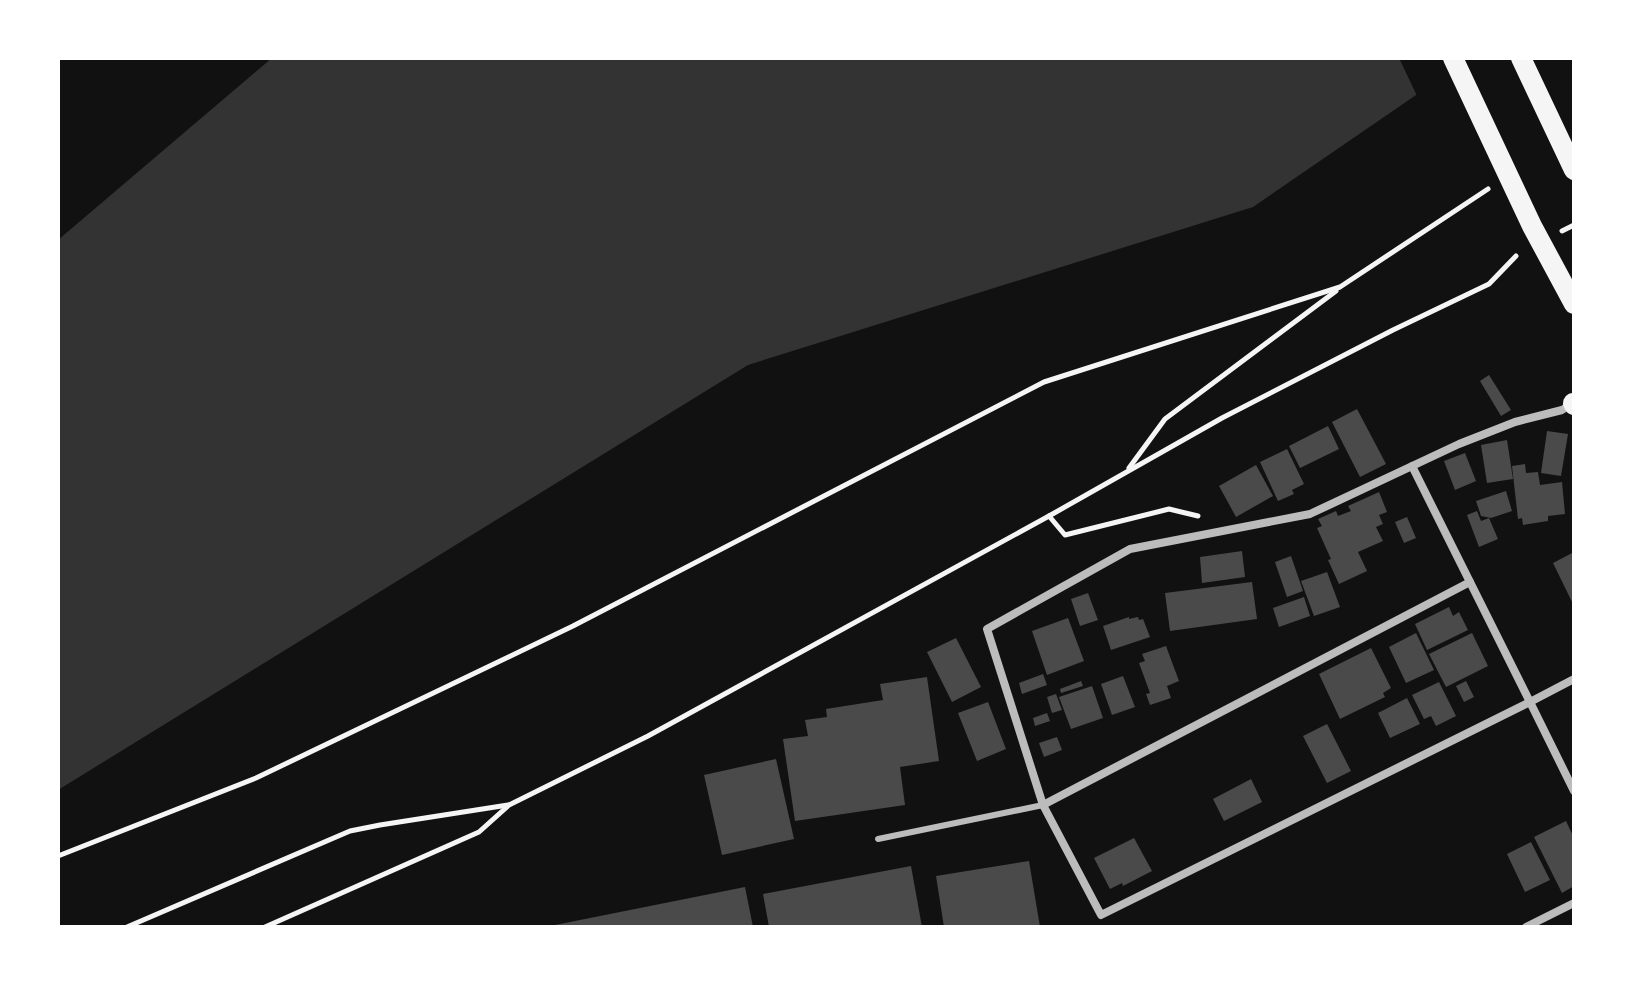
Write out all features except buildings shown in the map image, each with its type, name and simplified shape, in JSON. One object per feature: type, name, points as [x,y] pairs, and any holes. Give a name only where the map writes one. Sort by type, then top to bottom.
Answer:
[{"type":"main road","points":[[1453,58],[1532,226],[1573,302]]},
{"type":"main road","points":[[1521,58],[1574,170]]},
{"type":"street","points":[[1574,403],[1562,410],[1515,422],[1310,514],[1130,549],[987,629],[1043,805],[1101,915],[1574,679]]},
{"type":"street","points":[[1412,466],[1574,791]]},
{"type":"street","points":[[1043,805],[1470,582]]},
{"type":"street","points":[[1526,927],[1574,903]]},
{"type":"lane","points":[[878,839],[1043,805]]},
{"type":"path","points":[[1127,472],[1165,419],[1340,287],[1496,184]]},
{"type":"path","points":[[1558,234],[1574,225]]},
{"type":"path","points":[[265,927],[479,832],[509,805],[648,736],[1222,418],[1489,284],[1516,256]]},
{"type":"path","points":[[58,856],[256,778],[573,626],[1044,382],[1340,287]]},
{"type":"path","points":[[1049,516],[1065,535],[1169,509],[1211,518],[1217,531]]},
{"type":"path","points":[[127,927],[350,831],[509,805]]},
{"type":"shaded area","points":[[272,58],[1470,58],[1253,207],[748,365],[58,790],[58,240]]},
{"type":"pier","points":[[1399,58],[1474,58],[1474,59],[1418,98]]}]
